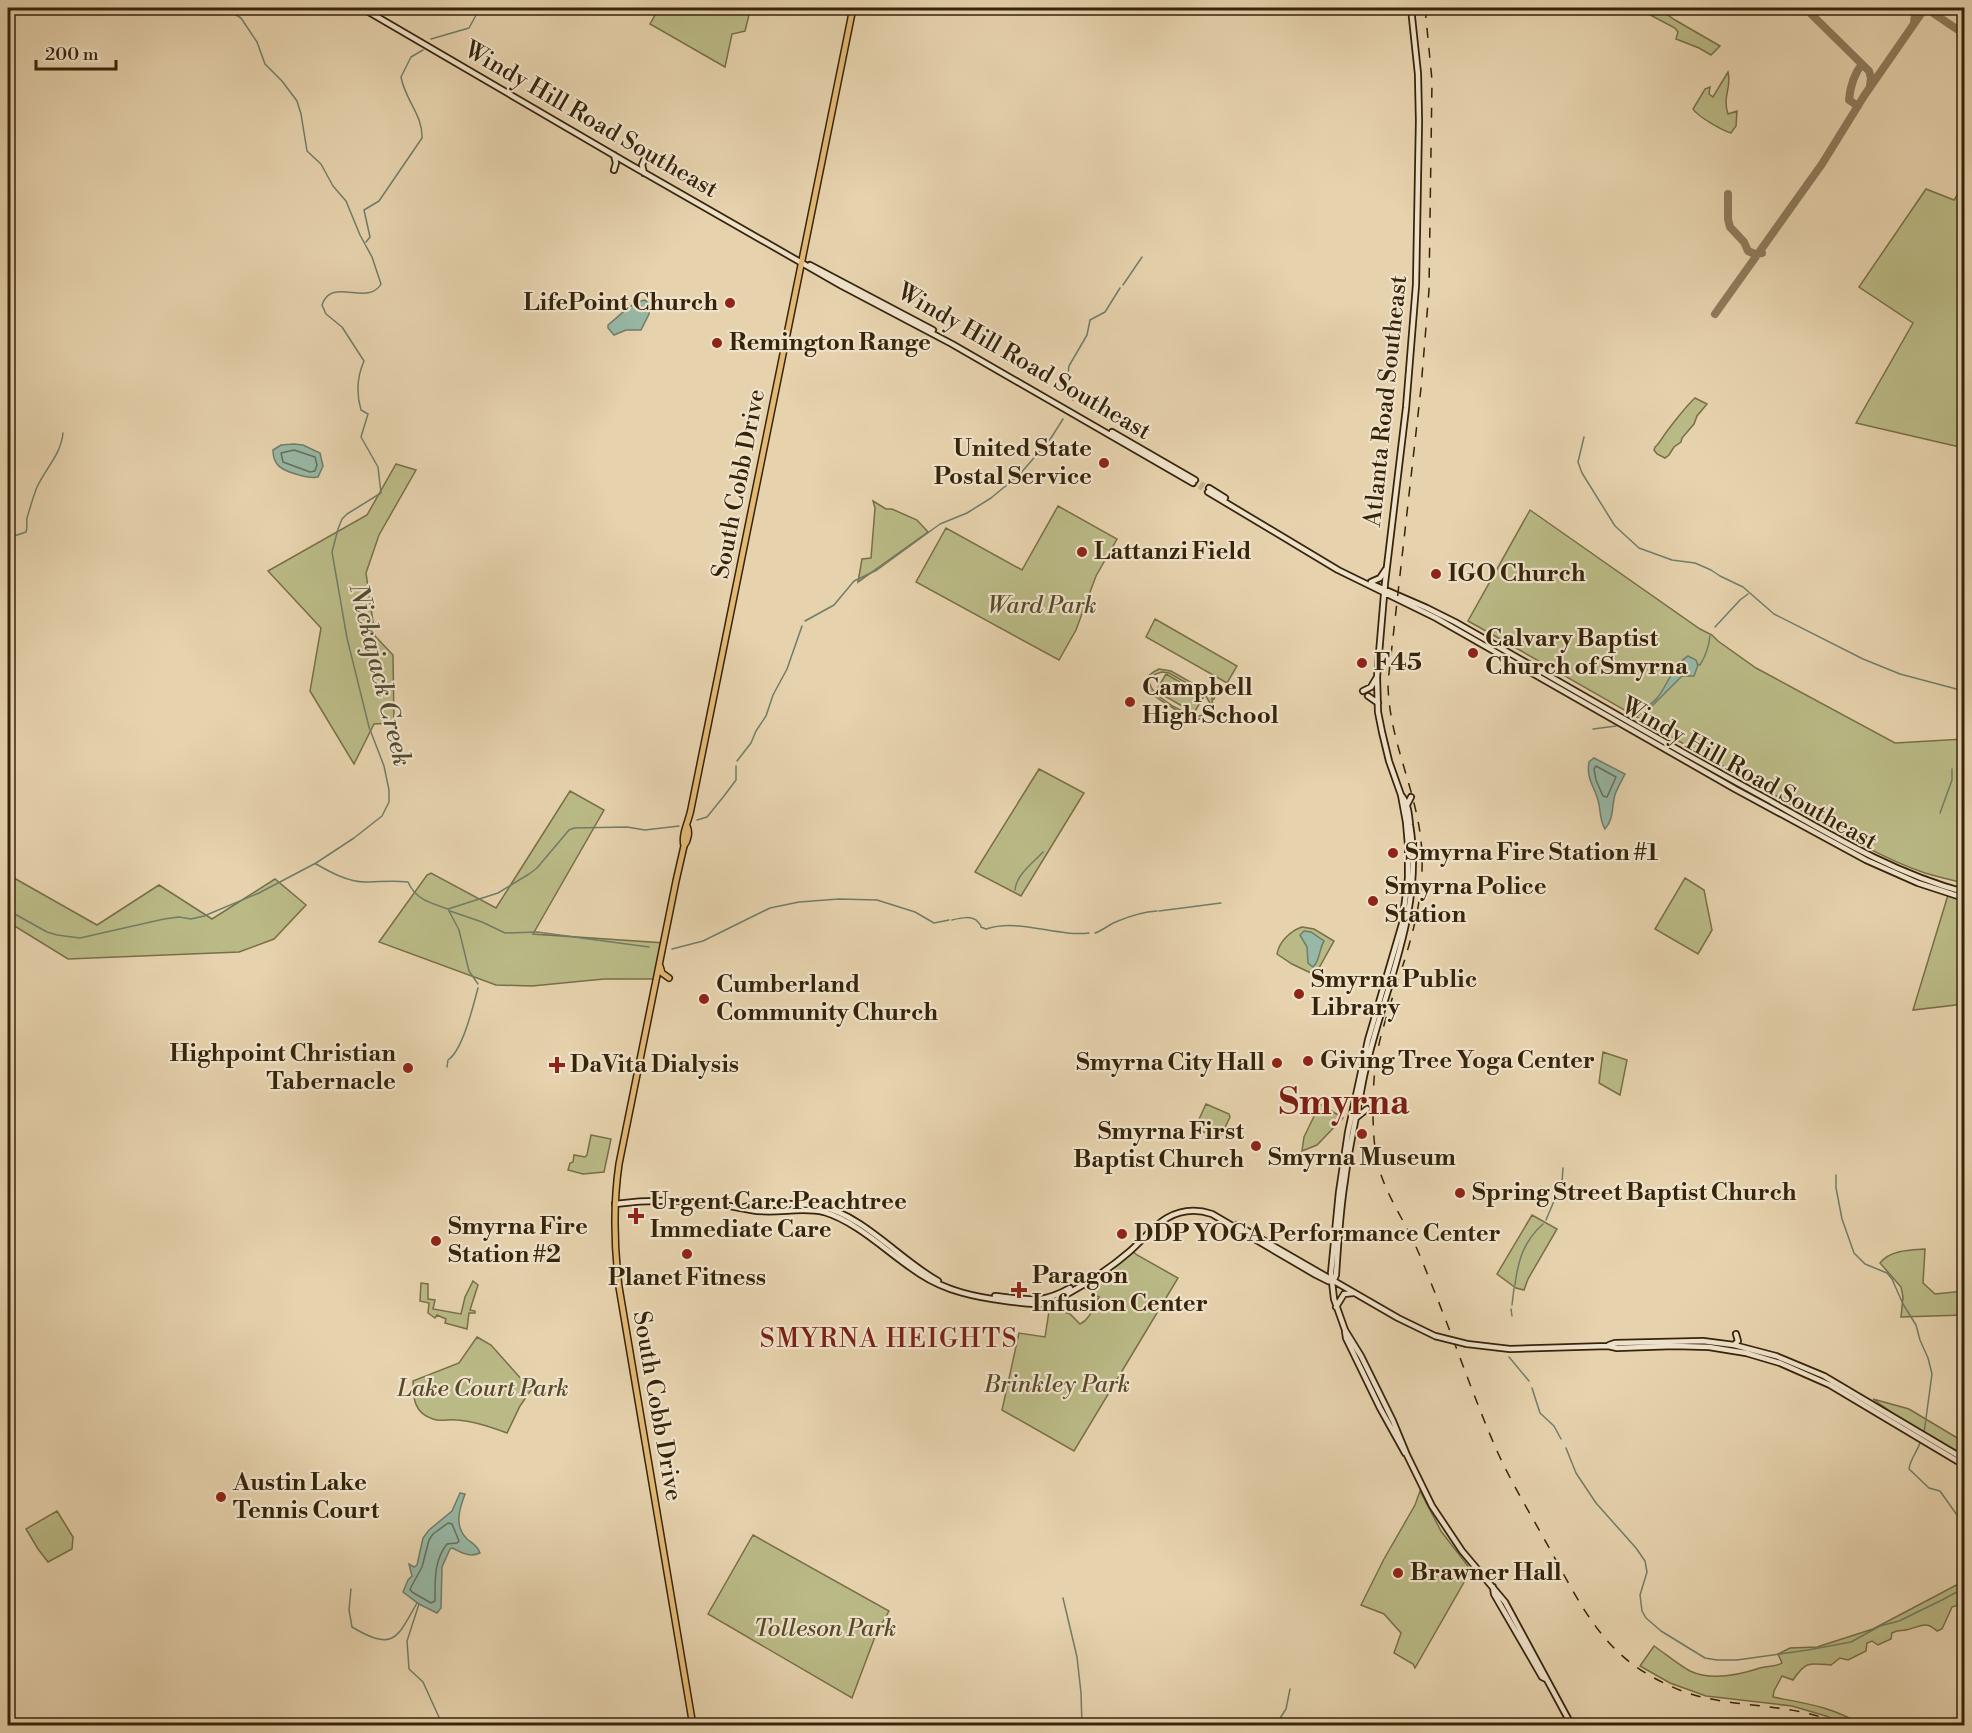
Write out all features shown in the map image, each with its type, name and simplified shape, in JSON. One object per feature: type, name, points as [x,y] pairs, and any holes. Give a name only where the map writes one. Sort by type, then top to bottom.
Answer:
[{"type":"main road","name":"Windy Hill Road Southeast","points":[[362,8],[644,173],[802,263],[818,267],[957,343],[1194,482]]},
{"type":"main road","name":"South Cobb Drive","points":[[693,1725],[619,1287],[615,1248],[615,1204],[619,1164],[659,963],[684,846],[687,843],[689,830],[687,826],[854,8]]},
{"type":"main road","name":"Atlanta Road Southeast","points":[[1407,1455],[1402,1450],[1346,1338],[1336,1307],[1331,1273],[1341,1174],[1368,1040],[1397,942],[1405,905],[1408,871],[1408,845],[1401,795],[1383,739],[1377,677],[1384,591],[1406,415],[1416,283],[1419,121],[1418,74],[1411,8]]},
{"type":"main road","points":[[614,155],[616,163],[614,170]]},
{"type":"main road","points":[[644,173],[642,165],[645,158]]},
{"type":"main road","name":"Windy Hill Road Southeast","points":[[1209,490],[1338,568],[1455,622],[1868,854],[1909,874],[1965,892]]},
{"type":"main road","points":[[1371,582],[1380,578],[1387,567]]},
{"type":"main road","name":"Windy Hill Road Southeast","points":[[1384,591],[1866,860],[1918,884],[1965,898]]},
{"type":"main road","points":[[1383,609],[1395,599]]},
{"type":"main road","points":[[1377,677],[1366,693],[1378,703]]},
{"type":"main road","name":"Atlanta Road Southeast","points":[[1333,1282],[1336,1275],[1345,1178],[1356,1119],[1372,1042],[1399,955],[1409,908],[1413,853],[1407,805],[1401,795]]},
{"type":"main road","points":[[1407,805],[1411,797]]},
{"type":"main road","points":[[659,963],[662,973],[669,978]]},
{"type":"main road","points":[[1356,1119],[1367,1109]]},
{"type":"main road","points":[[615,1204],[674,1200],[744,1207],[751,1210],[810,1210],[824,1213],[852,1226],[916,1272],[948,1288],[978,1297],[1034,1304],[1052,1302],[1098,1275],[1167,1218],[1194,1210],[1213,1213],[1321,1273],[1333,1282],[1435,1336],[1467,1344],[1510,1349],[1674,1346],[1709,1347],[1746,1353],[1780,1363],[1832,1386],[1965,1465]]},
{"type":"main road","points":[[1213,1213],[1316,1275],[1333,1282]]},
{"type":"main road","points":[[1321,1273],[1328,1271],[1332,1263]]},
{"type":"main road","points":[[1336,1307],[1344,1295],[1353,1293]]},
{"type":"main road","name":"Atlanta Road Southeast","points":[[1345,1330],[1352,1338],[1407,1455],[1443,1524],[1462,1551],[1493,1587],[1494,1594],[1572,1725]]},
{"type":"main road","points":[[1734,1345],[1738,1340],[1736,1334]]},
{"type":"main road","points":[[1608,1346],[1615,1343],[1681,1341],[1734,1345],[1776,1356],[1817,1372],[1965,1459]]},
{"type":"main road","points":[[1367,1380],[1375,1393],[1379,1393]]},
{"type":"green space","points":[[659,8],[748,8],[749,15],[745,31],[732,34],[725,67],[650,24]]},
{"type":"green space","points":[[1637,8],[1658,8],[1720,46],[1711,55],[1676,39],[1678,32],[1675,28]]},
{"type":"green space","points":[[1728,72],[1726,108],[1728,114],[1737,111],[1736,126],[1731,133],[1710,123],[1693,109],[1705,89],[1710,87],[1709,94],[1713,97]]},
{"type":"green space","points":[[1964,185],[1964,448],[1856,423],[1913,323],[1859,287],[1926,189],[1954,200]]},
{"type":"green space","points":[[1695,398],[1707,404],[1697,416],[1694,424],[1669,455],[1665,458],[1657,454],[1655,447]]},
{"type":"green space","points":[[396,464],[416,470],[379,535],[366,573],[375,636],[393,655],[394,723],[374,724],[354,764],[310,691],[321,628],[268,571],[367,515]]},
{"type":"green space","points":[[873,501],[886,509],[892,509],[917,520],[928,532],[858,582],[862,559],[871,558],[875,508]]},
{"type":"green space","name":"Ward Park","points":[[1058,506],[1117,539],[1096,576],[1076,630],[1059,660],[916,582],[946,528],[1022,570]]},
{"type":"green space","points":[[1530,510],[1700,629],[1712,635],[1756,668],[1895,743],[1964,739],[1964,883],[1925,873],[1865,847],[1468,621]]},
{"type":"green space","points":[[1155,619],[1237,666],[1227,683],[1146,637]]},
{"type":"green space","points":[[1159,669],[1171,671],[1215,696],[1214,699],[1212,698],[1209,713],[1203,718],[1191,718],[1161,700],[1150,691],[1147,685],[1150,674]],"holes":[[[1162,672],[1169,673],[1204,693],[1210,703],[1206,713],[1199,716],[1183,711],[1172,706],[1154,691],[1150,683],[1152,677]]]},
{"type":"green space","points":[[1166,674],[1204,696],[1194,713],[1156,691]]},
{"type":"green space","points":[[1039,769],[1084,793],[1021,896],[975,872]]},
{"type":"green space","points":[[570,791],[604,810],[533,934],[665,943],[659,979],[604,979],[532,986],[496,985],[379,942],[427,875],[431,873],[496,908]]},
{"type":"green space","points":[[14,878],[97,925],[159,885],[212,919],[275,879],[306,905],[274,939],[239,952],[68,959],[8,922],[8,884]]},
{"type":"green space","points":[[1685,878],[1704,890],[1712,930],[1698,954],[1655,929]]},
{"type":"green space","points":[[1948,895],[1964,899],[1964,1004],[1913,1010]]},
{"type":"green space","points":[[1302,927],[1314,929],[1334,941],[1315,975],[1277,954],[1286,938],[1293,931]]},
{"type":"green space","points":[[1603,1052],[1627,1060],[1620,1095],[1599,1083]]},
{"type":"green space","points":[[1206,1104],[1229,1114],[1230,1117],[1222,1134],[1218,1136],[1195,1128]]},
{"type":"green space","points":[[1320,1104],[1343,1118],[1317,1145],[1302,1151],[1304,1137]]},
{"type":"green space","points":[[591,1135],[611,1139],[604,1172],[583,1174],[568,1170],[574,1155],[585,1157],[587,1155]]},
{"type":"green space","points":[[1532,1215],[1557,1229],[1524,1290],[1516,1288],[1497,1274]]},
{"type":"green space","name":"Brinkley Park","points":[[1130,1249],[1178,1278],[1074,1451],[1002,1410],[1019,1333],[1045,1337],[1049,1311],[1055,1309],[1070,1314],[1080,1324],[1084,1322],[1099,1297],[1084,1288],[1082,1284]]},
{"type":"green space","points":[[1925,1249],[1923,1283],[1935,1294],[1964,1291],[1964,1315],[1901,1317],[1903,1297],[1901,1287],[1880,1263],[1895,1253]]},
{"type":"green space","points":[[473,1281],[478,1285],[470,1310],[475,1313],[469,1313],[467,1329],[445,1323],[446,1319],[437,1315],[435,1318],[428,1313],[429,1303],[420,1301],[421,1283],[428,1284],[428,1299],[435,1300],[433,1309],[461,1314],[465,1297]]},
{"type":"green space","name":"Lake Court Park","points":[[477,1337],[491,1345],[531,1390],[520,1406],[507,1433],[470,1422],[436,1420],[422,1413],[416,1404],[413,1381],[459,1363]]},
{"type":"green space","points":[[1873,1399],[1909,1409],[1964,1442],[1964,1457],[1898,1417]]},
{"type":"green space","points":[[1420,1491],[1441,1531],[1471,1570],[1415,1668],[1413,1664],[1394,1653],[1401,1633],[1384,1614],[1361,1605],[1415,1505]]},
{"type":"green space","points":[[57,1511],[73,1537],[72,1549],[48,1562],[26,1529]]},
{"type":"green space","name":"Tolleson Park","points":[[753,1535],[889,1611],[876,1634],[852,1698],[708,1614]]},
{"type":"green space","points":[[1964,1581],[1964,1603],[1952,1607],[1942,1629],[1937,1631],[1933,1627],[1922,1625],[1895,1631],[1891,1639],[1878,1645],[1872,1641],[1867,1643],[1866,1651],[1848,1660],[1840,1658],[1831,1665],[1805,1666],[1793,1680],[1782,1676],[1774,1691],[1773,1697],[1830,1710],[1861,1725],[1847,1725],[1792,1706],[1706,1696],[1670,1683],[1640,1666],[1654,1646],[1690,1671],[1707,1676],[1734,1675],[1777,1665],[1782,1663],[1778,1654],[1790,1648],[1817,1647],[1873,1629]]},
{"type":"water","points":[[645,300],[650,305],[649,314],[641,330],[626,330],[614,335],[608,325],[630,306]]},
{"type":"water","points":[[281,445],[303,445],[320,453],[323,466],[318,477],[296,474],[284,470],[277,464],[273,450]]},
{"type":"water","points":[[1688,656],[1696,660],[1698,665],[1694,676],[1682,676],[1645,713],[1643,711],[1657,698],[1674,670]]},
{"type":"water","points":[[1594,758],[1625,774],[1616,792],[1612,816],[1605,829],[1589,773],[1589,762]]},
{"type":"water","points":[[1304,931],[1311,932],[1324,941],[1313,967],[1308,963],[1307,947],[1300,935]]},
{"type":"water","points":[[460,1493],[465,1494],[460,1512],[460,1529],[480,1553],[469,1555],[450,1549],[442,1567],[441,1608],[437,1613],[419,1604],[403,1592],[412,1576],[409,1564],[414,1567],[417,1565],[423,1538],[452,1511]]},
{"type":"waterway","name":"Nickajack Creek","points":[[8,908],[47,932],[80,938],[164,919],[179,917],[191,919],[204,916],[259,893],[316,863],[382,816],[389,802],[384,766],[369,727],[347,638],[332,552],[342,519],[381,493],[378,467],[361,437],[368,414],[361,410],[358,397],[359,379],[364,361],[342,327],[326,314],[322,305],[333,293],[368,293],[381,284],[372,257],[346,201],[333,186],[321,164],[307,151],[297,101],[265,64],[257,42],[241,18],[228,10],[229,8]]},
{"type":"waterway","name":"Nickajack Creek","points":[[431,39],[469,28],[478,8]]},
{"type":"waterway","name":"Nickajack Creek","points":[[366,242],[370,237],[364,210],[379,201],[422,138],[420,122],[401,77],[411,57],[423,50]]},
{"type":"waterway","points":[[1123,285],[1142,257]]},
{"type":"waterway","points":[[1073,400],[1067,382],[1069,366],[1087,335],[1090,320],[1105,312],[1120,288]]},
{"type":"waterway","points":[[805,621],[834,605],[854,581],[877,570],[940,524],[967,513],[991,498],[1020,474],[1051,438],[1063,419]]},
{"type":"waterway","points":[[8,541],[8,538],[26,532],[27,518],[36,491],[56,454],[63,433]]},
{"type":"waterway","points":[[1584,437],[1578,462],[1582,473],[1615,526],[1639,548],[1672,560],[1695,563],[1711,570],[1743,587],[1774,614],[1863,659],[1900,674],[1964,691]]},
{"type":"waterway","points":[[1715,627],[1748,594]]},
{"type":"waterway","points":[[737,761],[751,743],[766,716],[773,695],[787,669],[802,626]]},
{"type":"waterway","points":[[1697,664],[1700,665],[1704,658],[1710,636]]},
{"type":"waterway","points":[[1633,715],[1638,715],[1643,711]]},
{"type":"waterway","points":[[1593,729],[1616,726]]},
{"type":"waterway","points":[[697,820],[707,817],[736,780],[736,766]]},
{"type":"waterway","points":[[1940,813],[1952,780],[1952,769]]},
{"type":"waterway","points":[[448,909],[498,893],[529,874],[537,868],[569,830],[574,828],[627,827],[645,830],[679,826]]},
{"type":"waterway","points":[[1015,890],[1018,879],[1043,852]]},
{"type":"waterway","points":[[316,864],[352,880],[408,882],[420,897],[448,909],[459,930],[469,971],[478,984]]},
{"type":"waterway","points":[[672,949],[703,941],[770,908],[799,902],[839,899],[877,900],[915,912],[934,923],[949,920]]},
{"type":"waterway","points":[[1159,911],[1221,903]]},
{"type":"waterway","points":[[450,911],[505,933],[537,932],[649,947]]},
{"type":"waterway","points":[[1095,933],[1127,917],[1157,911]]},
{"type":"waterway","points":[[952,920],[973,918],[986,929],[999,926],[1024,926],[1064,933],[1089,933]]},
{"type":"waterway","points":[[447,1067],[448,1060],[463,1038],[478,988]]},
{"type":"waterway","points":[[1546,1220],[1562,1182],[1563,1168]]},
{"type":"waterway","points":[[1836,1175],[1842,1219],[1854,1253],[1865,1264],[1887,1273],[1892,1279],[1903,1304],[1916,1325],[1928,1358],[1932,1374],[1924,1433]]},
{"type":"waterway","points":[[1515,1285],[1523,1252],[1531,1237],[1543,1224]]},
{"type":"waterway","points":[[1512,1305],[1514,1288]]},
{"type":"waterway","points":[[1511,1309],[1512,1316]]},
{"type":"waterway","points":[[1509,1357],[1529,1381]]},
{"type":"waterway","points":[[1532,1388],[1540,1413],[1554,1426],[1561,1439]]},
{"type":"waterway","points":[[1921,1440],[1909,1469],[1929,1488],[1940,1491],[1964,1525]]},
{"type":"waterway","points":[[1566,1448],[1576,1473],[1596,1503],[1645,1561],[1647,1572],[1640,1595],[1642,1611],[1646,1618],[1661,1631],[1705,1658],[1737,1660],[1851,1642],[1880,1626],[1899,1621],[1964,1588]]},
{"type":"waterway","points":[[351,1589],[349,1610],[352,1627],[377,1639],[386,1640],[399,1633],[417,1603]]},
{"type":"waterway","points":[[1063,1598],[1077,1657],[1082,1726]]},
{"type":"waterway","points":[[419,1604],[407,1641],[409,1669],[423,1682],[443,1726]]},
{"type":"waterway","points":[[1275,1726],[1286,1709],[1290,1689]]},
{"type":"taxiway","points":[[1805,8],[1869,71],[1870,86]]},
{"type":"taxiway","points":[[1912,8],[1915,15],[1914,23]]},
{"type":"taxiway","points":[[1715,314],[1822,164],[1864,96],[1925,8]]},
{"type":"taxiway","points":[[1930,8],[1933,13],[1964,34]]},
{"type":"taxiway","points":[[1858,106],[1849,100],[1853,81],[1862,64]]},
{"type":"taxiway","points":[[1728,194],[1730,227],[1744,242],[1748,251],[1755,254],[1762,253]]},
{"type":"tunnel","points":[[1195,480],[1209,488]]},
{"type":"tunnel","points":[[1193,483],[1208,492]]},
{"type":"railway","points":[[1425,8],[1432,80],[1429,290],[1421,388],[1388,682],[1393,726],[1420,834],[1422,880],[1409,946],[1382,1032],[1376,1060],[1373,1117],[1378,1164],[1389,1195],[1423,1263],[1497,1451],[1569,1584],[1598,1629],[1621,1655],[1635,1666],[1681,1691],[1711,1699],[1811,1714],[1843,1726]]},
{"type":"place","name":"LifePoint Church","points":[[730,303]]},
{"type":"place","name":"Remington Range","points":[[717,343]]},
{"type":"place","name":"United State Postal Service","points":[[1104,463]]},
{"type":"place","name":"Lattanzi Field","points":[[1082,552]]},
{"type":"place","name":"IGO Church","points":[[1436,574]]},
{"type":"place","name":"Calvary Baptist Church of Smyrna","points":[[1473,653]]},
{"type":"place","name":"F45","points":[[1362,663]]},
{"type":"place","name":"Campbell High School","points":[[1130,702]]},
{"type":"place","name":"Smyrna Fire Station #1","points":[[1393,853]]},
{"type":"place","name":"Smyrna Police Station","points":[[1373,901]]},
{"type":"place","name":"Smyrna Public Library","points":[[1299,994]]},
{"type":"place","name":"Cumberland Community Church","points":[[704,999]]},
{"type":"place","name":"Giving Tree Yoga Center","points":[[1308,1061]]},
{"type":"place","name":"Smyrna City Hall","points":[[1277,1063]]},
{"type":"place","name":"DaVita Dialysis","points":[[557,1065]]},
{"type":"place","name":"Highpoint Christian Tabernacle","points":[[408,1068]]},
{"type":"place","name":"Smyrna Museum","points":[[1362,1134]]},
{"type":"place","name":"Smyrna First Baptist Church","points":[[1256,1146]]},
{"type":"place","name":"Spring Street Baptist Church","points":[[1460,1193]]},
{"type":"place","name":"Urgent Care Peachtree Immediate Care","points":[[636,1216]]},
{"type":"place","name":"DDP YOGA Performance Center","points":[[1122,1234]]},
{"type":"place","name":"Smyrna Fire Station #2","points":[[436,1241]]},
{"type":"place","name":"Planet Fitness","points":[[687,1254]]},
{"type":"place","name":"Paragon Infusion Center","points":[[1019,1290]]},
{"type":"place","name":"Austin Lake Tennis Court","points":[[221,1497]]},
{"type":"place","name":"Brawner Hall","points":[[1398,1573]]},
{"type":"district","name":"Smyrna","points":[[1344,1103]]},
{"type":"district","name":"SMYRNA HEIGHTS","points":[[889,1339]]}]
